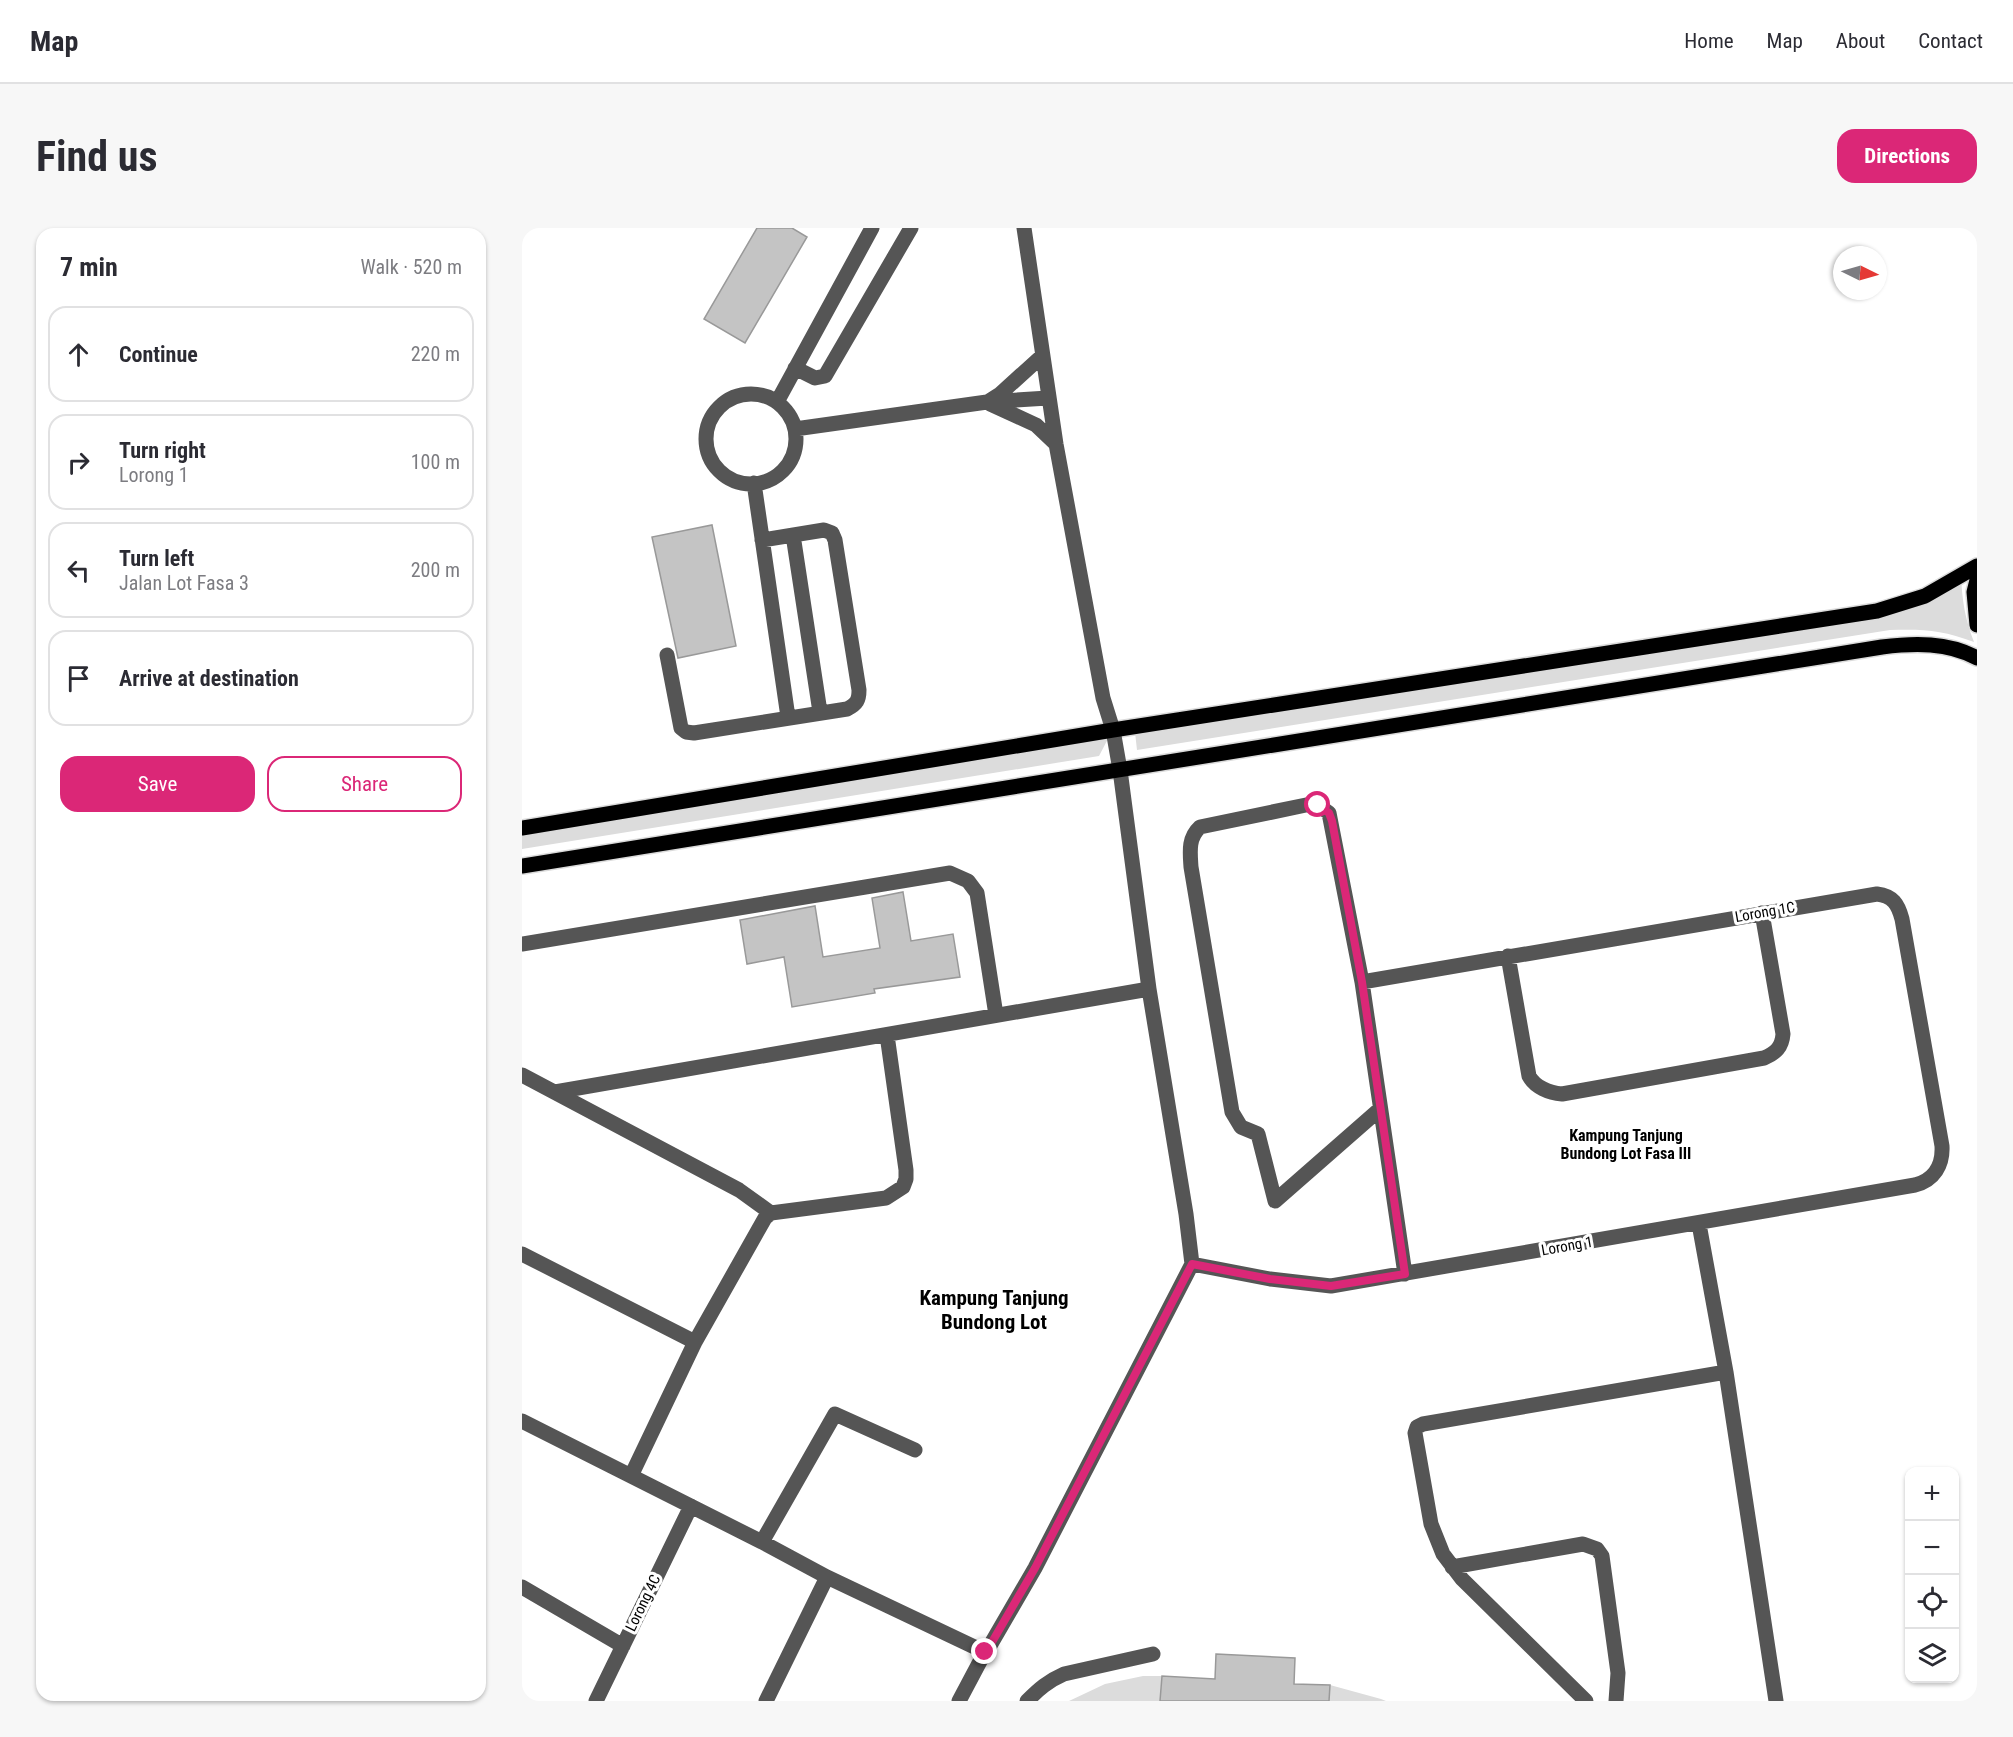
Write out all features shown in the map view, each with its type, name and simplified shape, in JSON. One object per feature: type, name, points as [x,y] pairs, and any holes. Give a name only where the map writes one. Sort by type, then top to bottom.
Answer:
[{"type":"main road","points":[[522,828],[1113,730],[1877,611],[1925,596],[1977,566]]},
{"type":"main road","points":[[1977,580],[1974,592],[1977,625]]},
{"type":"main road","points":[[522,866],[1898,645],[1933,645],[1961,651],[1977,658]]},
{"type":"street","points":[[777,402],[872,228]]},
{"type":"street","points":[[795,368],[815,378],[825,376],[911,228]]},
{"type":"street","points":[[959,1701],[1035,1568],[1192,1264],[1149,989],[1120,770],[1113,730],[1102,698],[1056,444],[1024,228]]},
{"type":"street","points":[[987,402],[1000,394],[1042,356]]},
{"type":"street","points":[[744,394],[756,394],[777,402],[787,411],[795,429],[796,441],[793,456],[785,468],[774,477],[754,483],[737,482],[726,477],[711,459],[706,435],[709,424],[722,404],[744,394]]},
{"type":"street","points":[[795,429],[987,402],[1048,398]]},
{"type":"street","points":[[987,402],[1036,425],[1056,444]]},
{"type":"street","points":[[754,483],[788,717]]},
{"type":"street","points":[[667,655],[681,728],[686,732],[694,733],[848,709],[855,706],[859,700],[860,690],[832,532],[824,530],[762,540]]},
{"type":"street","points":[[793,535],[820,712]]},
{"type":"street","points":[[1380,1109],[1275,1201],[1258,1134],[1241,1127],[1232,1112],[1191,867],[1190,846],[1194,832],[1200,827],[1306,805],[1324,807],[1329,813],[1362,982],[1405,1274]]},
{"type":"street","points":[[522,944],[950,873],[968,880],[977,893],[996,1015]]},
{"type":"street","name":"Lorong 1C","points":[[1362,982],[1762,913],[1877,894],[1885,895],[1896,901],[1902,919],[1942,1146],[1942,1159],[1938,1170]]},
{"type":"street","points":[[1508,956],[1529,1076],[1536,1085],[1562,1094],[1764,1058],[1775,1053],[1783,1034],[1762,913]]},
{"type":"street","points":[[555,1092],[1149,989]]},
{"type":"street","points":[[631,1476],[695,1342],[758,1228],[771,1213],[886,1198],[903,1187],[906,1170],[886,1035]]},
{"type":"street","points":[[522,1074],[739,1190],[771,1213]]},
{"type":"street","name":"Lorong 1","points":[[1192,1264],[1270,1279],[1331,1286],[1915,1185],[1928,1179],[1938,1170]]},
{"type":"street","points":[[1699,1224],[1726,1372],[1776,1701]]},
{"type":"street","points":[[522,1254],[695,1342]]},
{"type":"street","points":[[1586,1701],[1483,1600],[1443,1554],[1431,1524],[1415,1433],[1419,1425],[1726,1372]]},
{"type":"street","points":[[762,1542],[835,1414],[915,1450]]},
{"type":"street","points":[[522,1420],[827,1577],[985,1652]]},
{"type":"street","name":"Lorong 4C","points":[[596,1701],[691,1506]]},
{"type":"street","points":[[1452,1567],[1583,1544],[1597,1549],[1602,1556],[1618,1673],[1616,1701]]},
{"type":"street","points":[[766,1701],[827,1577]]},
{"type":"street","points":[[522,1587],[623,1646]]},
{"type":"street","points":[[1027,1701],[1041,1686],[1064,1674],[1153,1654]]},
{"type":"shaded area","points":[[1961,575],[1964,609],[1974,642],[1933,631],[1890,630],[1137,750],[1135,732],[1887,611]]},
{"type":"shaded area","points":[[1110,735],[1099,756],[522,849],[522,829]]},
{"type":"shaded area","points":[[1143,1676],[1162,1676],[1160,1701],[1069,1701],[1105,1684]]},
{"type":"shaded area","points":[[1330,1685],[1381,1699],[1386,1701],[1329,1701]]},
{"type":"building","points":[[757,228],[792,228],[807,237],[745,343],[704,319]]},
{"type":"building","points":[[712,525],[736,646],[678,658],[652,537]]},
{"type":"building","points":[[903,892],[911,941],[953,934],[960,977],[874,989],[875,993],[792,1007],[784,957],[747,964],[740,920],[815,906],[823,957],[880,948],[872,898]]},
{"type":"building","points":[[1216,1654],[1295,1658],[1294,1684],[1330,1685],[1329,1701],[1160,1701],[1162,1676],[1215,1679]]},
{"type":"district","name":"Kampung Tanjung Bundong Lot Fasa III","points":[[1626,1144]]},
{"type":"district","name":"Kampung Tanjung Bundong Lot","points":[[994,1310]]},
{"type":"route","points":[[985,1652],[1035,1568],[1192,1264],[1270,1279],[1331,1286],[1405,1274],[1362,982],[1332,821],[1324,807],[1318,805]]}]
